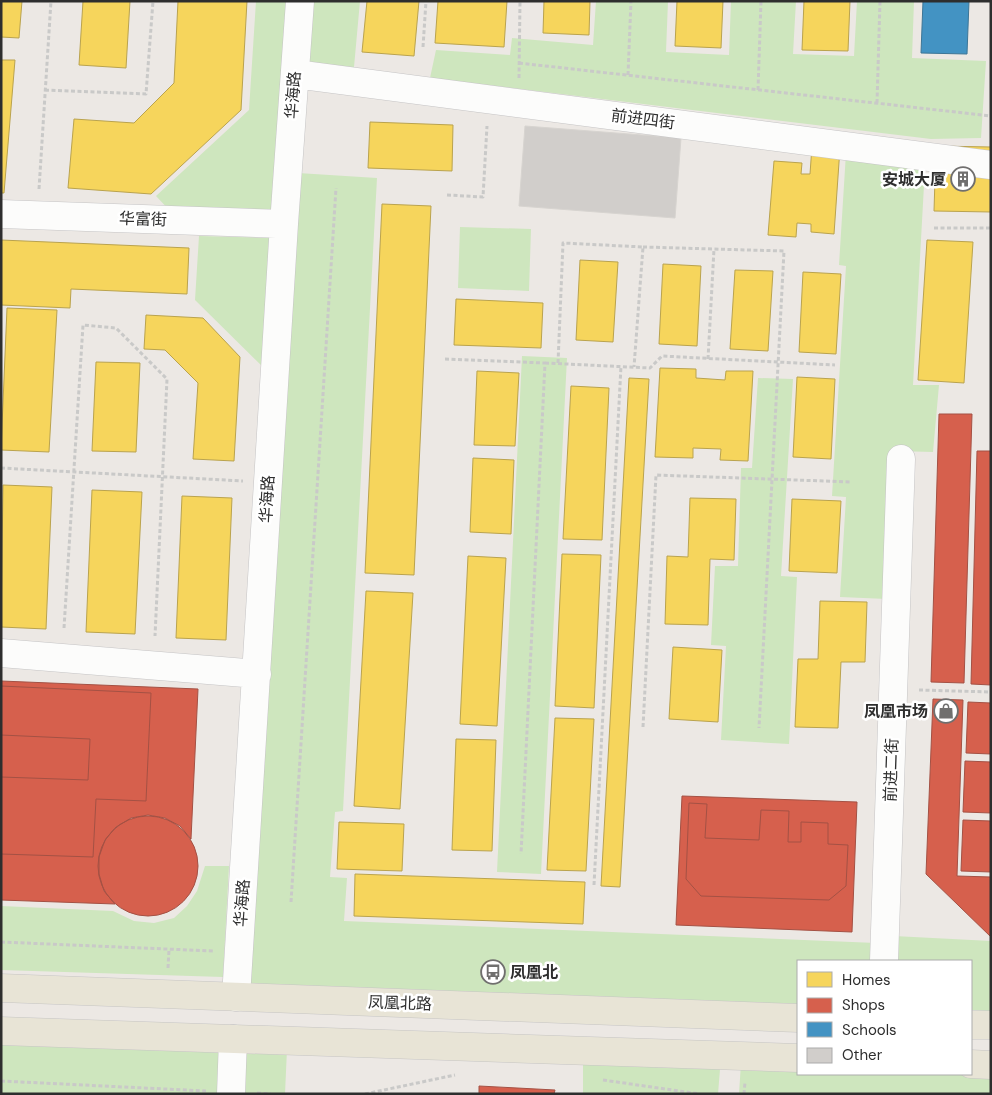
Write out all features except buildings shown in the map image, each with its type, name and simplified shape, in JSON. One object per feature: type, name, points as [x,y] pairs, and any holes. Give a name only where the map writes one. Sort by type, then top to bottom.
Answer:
[{"type":"main road","name":"凤凰北路","points":[[1,988],[797,1018]]},
{"type":"main road","points":[[972,1025],[991,1026]]},
{"type":"main road","points":[[1,1030],[797,1058]]},
{"type":"main road","points":[[972,1064],[991,1065]]},
{"type":"street","name":"华海路","points":[[236,997],[284,224],[300,1]]},
{"type":"street","name":"前进四街","points":[[295,74],[991,165]]},
{"type":"street","name":"华富街","points":[[1,214],[284,224]]},
{"type":"street","name":"前进二街","points":[[884,960],[901,459]]},
{"type":"street","points":[[1,654],[256,674]]},
{"type":"street","points":[[231,1093],[233,1039]]},
{"type":"path","points":[[37,215],[51,1]]},
{"type":"path","points":[[45,90],[146,94],[153,1]]},
{"type":"path","points":[[422,47],[426,1]]},
{"type":"path","points":[[518,103],[520,1]]},
{"type":"path","points":[[628,75],[631,1]]},
{"type":"path","points":[[758,90],[761,1]]},
{"type":"path","points":[[877,103],[880,1]]},
{"type":"path","points":[[519,63],[991,116]]},
{"type":"path","points":[[447,194],[482,197],[488,99]]},
{"type":"path","points":[[291,902],[336,188]]},
{"type":"path","points":[[934,228],[991,228]]},
{"type":"path","points":[[558,363],[564,243],[784,251],[758,728]]},
{"type":"path","points":[[634,367],[643,247]]},
{"type":"path","points":[[708,359],[714,249]]},
{"type":"path","points":[[64,628],[83,325],[116,328],[167,379],[155,636]]},
{"type":"path","points":[[445,359],[650,368],[662,356],[835,365]]},
{"type":"path","points":[[522,854],[544,362]]},
{"type":"path","points":[[594,885],[621,366]]},
{"type":"path","points":[[1,468],[268,483]]},
{"type":"path","points":[[643,727],[656,476],[852,482]]},
{"type":"path","points":[[893,690],[991,692]]},
{"type":"path","points":[[1,942],[238,952]]},
{"type":"path","points":[[365,1094],[457,1075]]},
{"type":"path","points":[[593,1079],[700,1094]]},
{"type":"path","points":[[1,1082],[231,1093]]},
{"type":"green space","points":[[256,1],[294,1],[277,217],[172,213],[156,196],[249,110]]},
{"type":"green space","points":[[311,1],[360,1],[354,67],[306,64]]},
{"type":"green space","points":[[596,1],[668,1],[666,52],[729,55],[731,1],[796,1],[793,54],[854,56],[857,1],[914,1],[912,58],[986,61],[981,138],[931,139],[430,78],[436,50],[510,55],[512,38],[593,45]]},
{"type":"green space","points":[[846,153],[925,167],[913,385],[939,385],[933,452],[895,451],[887,599],[840,597],[846,497],[832,496],[846,266],[839,265]]},
{"type":"green space","points":[[298,173],[377,178],[343,811],[335,812],[330,877],[347,878],[344,921],[876,943],[876,960],[797,960],[797,1007],[245,987]]},
{"type":"green space","points":[[460,227],[531,229],[529,291],[458,288]]},
{"type":"green space","points":[[199,236],[272,238],[265,369],[195,300]]},
{"type":"green space","points":[[522,356],[567,358],[541,874],[497,872]]},
{"type":"green space","points":[[758,378],[793,379],[781,576],[797,577],[789,744],[721,740],[726,646],[711,645],[715,566],[738,566],[741,468],[752,468]]},
{"type":"green space","points":[[205,866],[229,866],[223,977],[1,970],[1,906],[113,911],[134,921],[154,923],[174,918],[187,906],[197,891]]},
{"type":"green space","points":[[894,936],[991,941],[991,1011],[972,1010],[972,960],[893,960]]},
{"type":"green space","points":[[1,1036],[224,1043],[221,1094],[1,1094]]},
{"type":"green space","points":[[240,1046],[287,1049],[285,1094],[239,1094]]},
{"type":"green space","points":[[583,1054],[721,1057],[718,1094],[583,1094]]},
{"type":"green space","points":[[741,1063],[797,1064],[797,1075],[972,1075],[991,1069],[991,1094],[739,1094]]},
{"type":"place","name":"安城大厦","points":[[963,179]]},
{"type":"place","name":"凤凰市场","points":[[946,711]]},
{"type":"place","name":"凤凰北","points":[[493,972]]}]
